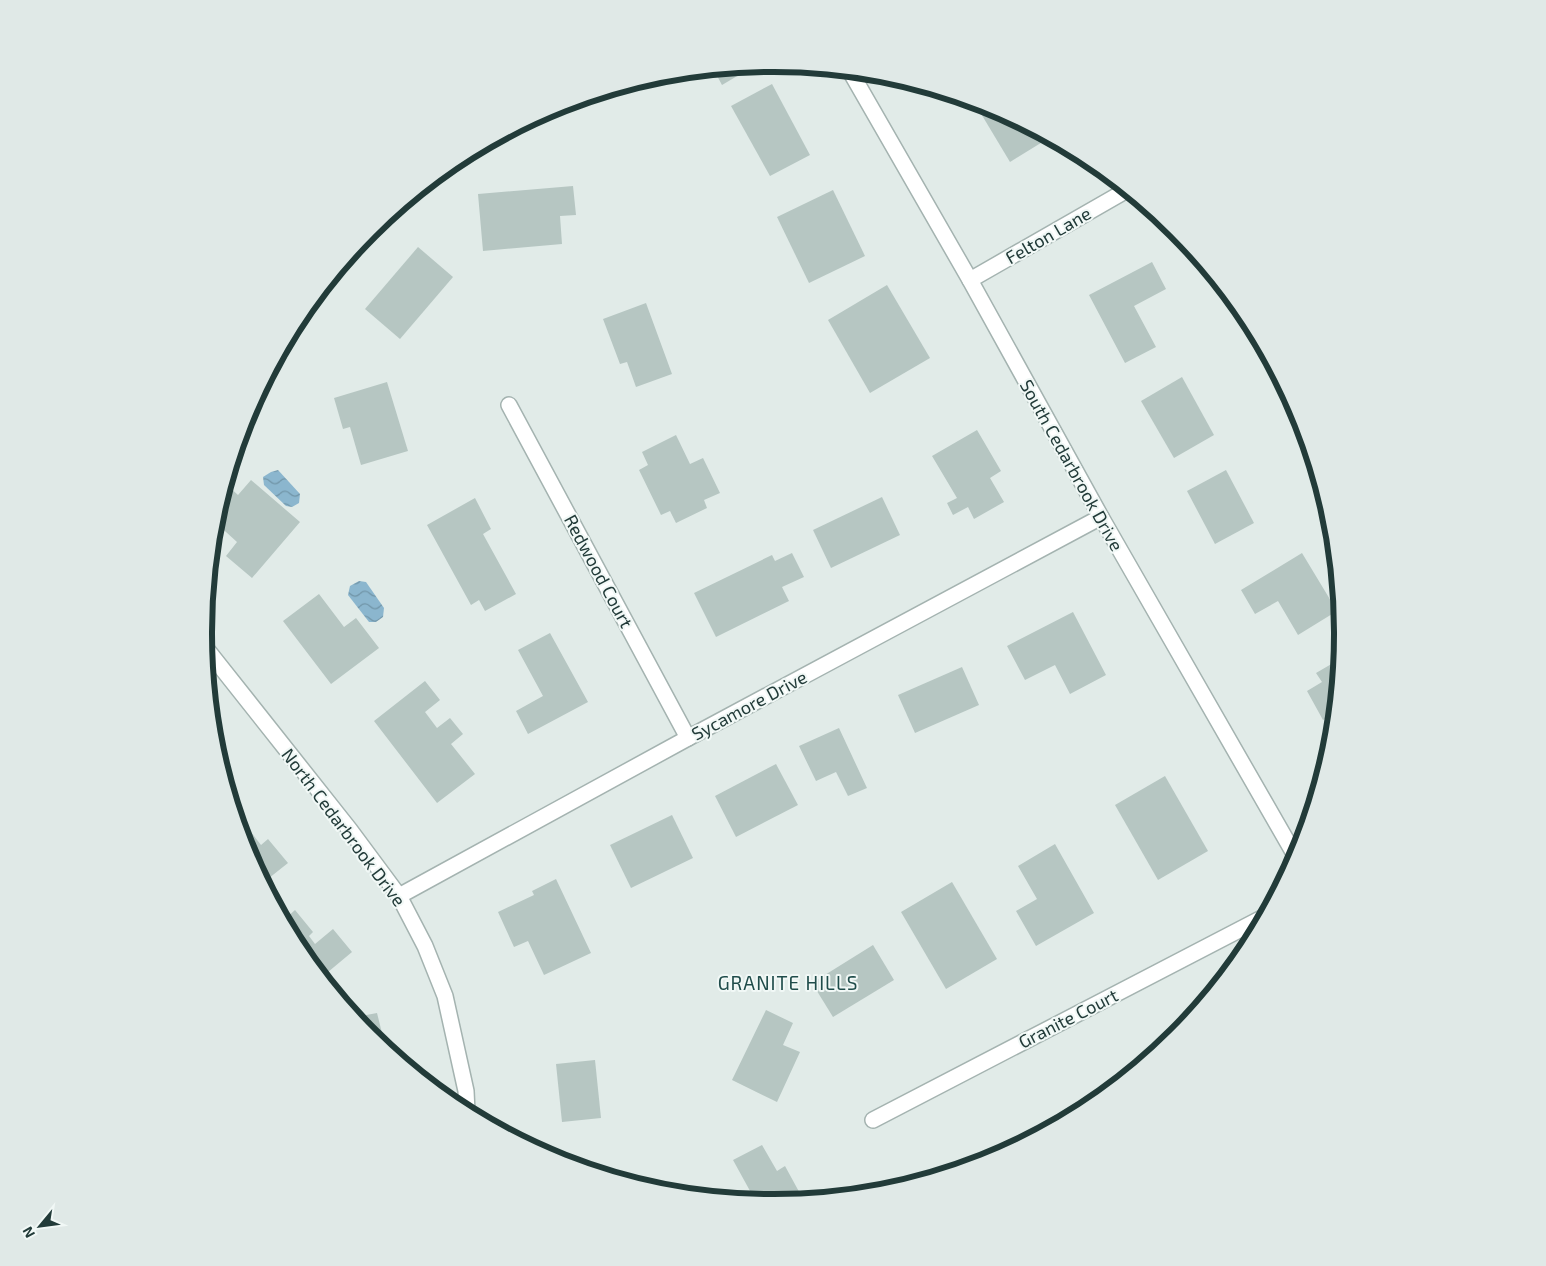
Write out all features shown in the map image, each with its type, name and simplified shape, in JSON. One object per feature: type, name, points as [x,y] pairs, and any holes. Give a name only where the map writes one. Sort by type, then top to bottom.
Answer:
[{"type":"street","name":"South Cedarbrook Drive","points":[[854,78],[970,280],[1101,517],[1291,848]]},
{"type":"street","name":"Felton Lane","points":[[970,280],[1121,194]]},
{"type":"street","name":"Redwood Court","points":[[509,405],[688,738]]},
{"type":"street","name":"Sycamore Drive","points":[[399,896],[688,738],[1101,517]]},
{"type":"street","name":"North Cedarbrook Drive","points":[[213,658],[350,830],[399,896],[425,946],[445,996],[466,1090],[467,1102]]},
{"type":"street","name":"Granite Court","points":[[873,1120],[1252,923]]},
{"type":"water","points":[[278,470],[300,494],[299,503],[292,507],[286,506],[264,485],[263,477]]},
{"type":"water","points":[[359,581],[366,582],[384,608],[383,617],[376,622],[369,622],[348,595],[350,586]]},
{"type":"building","points":[[741,74],[722,85],[717,76]]},
{"type":"building","points":[[772,84],[810,155],[770,176],[731,106]]},
{"type":"building","points":[[980,112],[1021,130],[1042,142],[1010,162]]},
{"type":"building","points":[[573,186],[576,215],[560,216],[562,244],[483,251],[478,194]]},
{"type":"building","points":[[833,190],[865,256],[809,283],[777,217]]},
{"type":"building","points":[[418,247],[453,277],[400,339],[365,309]]},
{"type":"building","points":[[1152,262],[1166,289],[1134,306],[1156,347],[1125,363],[1089,295]]},
{"type":"building","points":[[887,285],[930,358],[870,393],[828,320]]},
{"type":"building","points":[[646,303],[672,374],[636,387],[627,362],[620,364],[603,319]]},
{"type":"building","points":[[1182,377],[1214,435],[1174,458],[1141,401]]},
{"type":"building","points":[[387,382],[408,451],[361,465],[350,427],[343,429],[334,398]]},
{"type":"building","points":[[977,430],[1001,471],[990,478],[1004,502],[974,519],[968,507],[953,515],[947,503],[957,498],[932,456]]},
{"type":"building","points":[[676,435],[690,464],[703,458],[720,493],[704,500],[707,508],[676,523],[670,511],[661,515],[639,470],[648,465],[642,452]]},
{"type":"building","points":[[1226,470],[1254,523],[1215,544],[1187,491]]},
{"type":"building","points":[[251,480],[300,522],[252,578],[226,556],[237,542],[222,529],[223,524],[232,489],[238,495]]},
{"type":"building","points":[[882,497],[900,535],[831,568],[813,530]]},
{"type":"building","points":[[475,498],[491,529],[483,534],[516,594],[485,611],[479,600],[471,605],[427,525]]},
{"type":"building","points":[[792,553],[804,577],[782,587],[789,601],[716,637],[694,593],[772,555],[775,561]]},
{"type":"building","points":[[1302,553],[1332,603],[1333,613],[1298,635],[1278,601],[1255,614],[1241,590]]},
{"type":"building","points":[[319,594],[344,627],[356,618],[379,648],[331,684],[283,621]]},
{"type":"building","points":[[1073,612],[1106,675],[1070,694],[1055,665],[1025,680],[1007,646]]},
{"type":"building","points":[[550,633],[588,702],[528,734],[516,711],[543,696],[518,650]]},
{"type":"building","points":[[1332,663],[1329,706],[1327,718],[1323,720],[1307,691],[1322,682],[1316,673]]},
{"type":"building","points":[[962,667],[979,705],[915,733],[898,695]]},
{"type":"building","points":[[425,681],[440,700],[425,712],[437,728],[450,718],[463,734],[451,744],[475,774],[437,803],[374,721]]},
{"type":"building","points":[[839,728],[867,788],[848,796],[836,772],[816,781],[799,746]]},
{"type":"building","points":[[776,764],[798,805],[736,837],[715,796]]},
{"type":"building","points":[[1165,776],[1208,851],[1158,880],[1115,805]]},
{"type":"building","points":[[672,815],[693,858],[631,888],[610,845]]},
{"type":"building","points":[[248,828],[261,845],[268,839],[288,863],[269,878]]},
{"type":"building","points":[[1055,844],[1094,913],[1036,946],[1016,911],[1037,899],[1018,866]]},
{"type":"building","points":[[556,879],[591,953],[544,975],[528,941],[514,947],[498,912],[534,895],[532,891]]},
{"type":"building","points":[[952,882],[997,959],[946,989],[901,912]]},
{"type":"building","points":[[295,910],[313,932],[309,936],[315,944],[333,929],[352,952],[327,973],[289,915]]},
{"type":"building","points":[[873,945],[894,980],[833,1017],[812,983]]},
{"type":"building","points":[[766,1010],[793,1023],[783,1045],[800,1052],[777,1102],[732,1080]]},
{"type":"building","points":[[377,1013],[382,1034],[377,1029],[364,1015]]},
{"type":"building","points":[[595,1060],[601,1118],[562,1122],[556,1064]]},
{"type":"building","points":[[762,1145],[777,1171],[785,1166],[799,1193],[751,1193],[733,1160]]},
{"type":"district","name":"GRANITE HILLS","points":[[788,982]]}]
